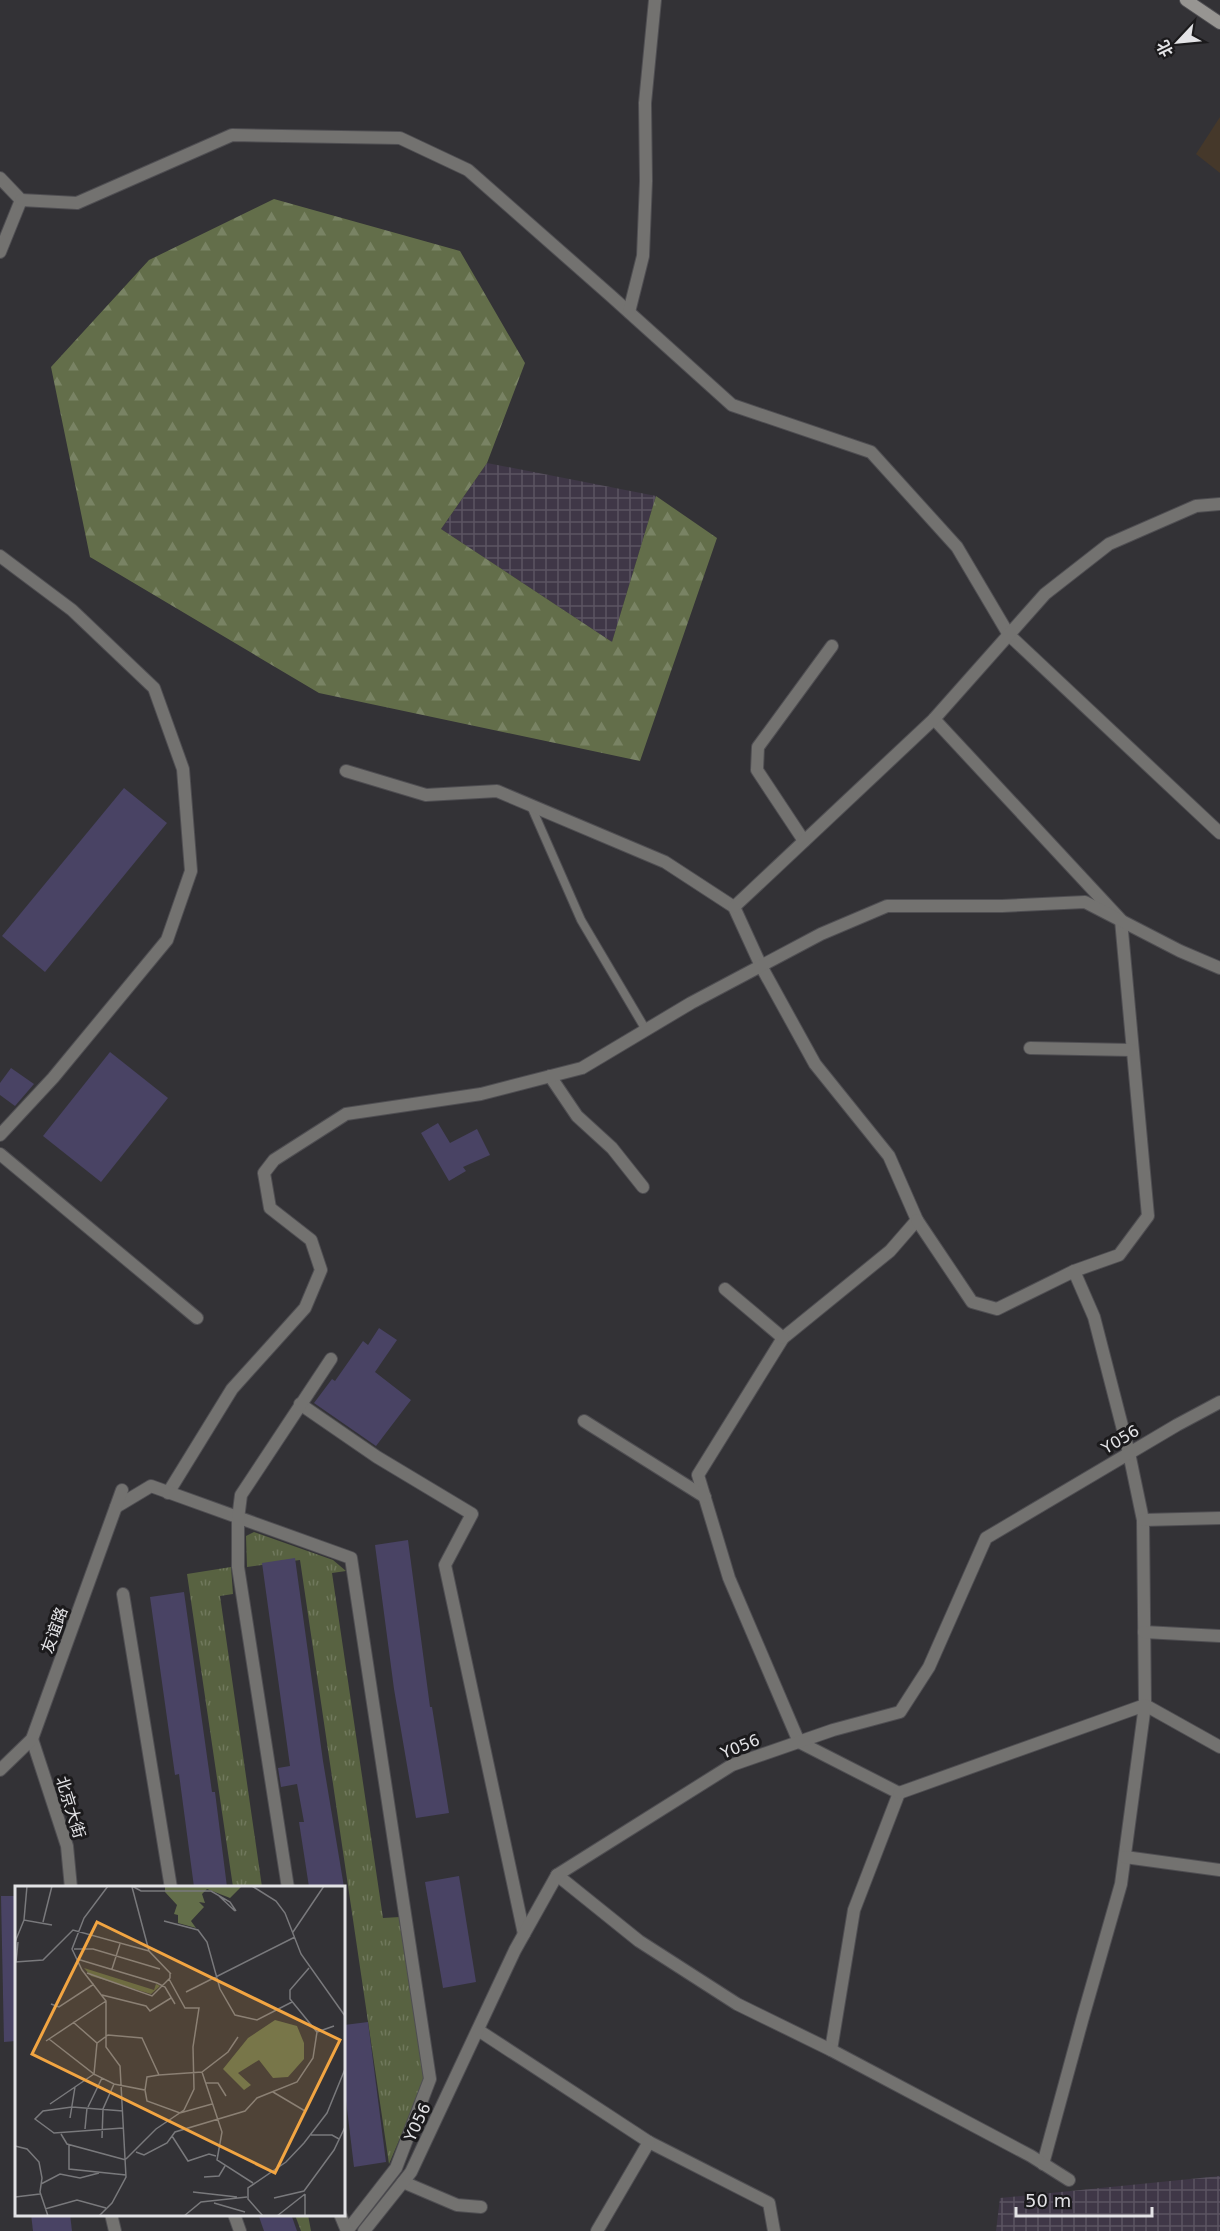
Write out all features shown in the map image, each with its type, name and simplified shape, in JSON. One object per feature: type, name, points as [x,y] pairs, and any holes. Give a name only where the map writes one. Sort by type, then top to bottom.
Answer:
[{"type":"main road","points":[[1186,0],[1219,21]]},
{"type":"street","points":[[629,312],[643,256],[646,181],[645,103],[655,0]]},
{"type":"street","points":[[0,178],[21,200],[77,203],[232,135],[400,138],[468,170],[732,405],[871,452],[957,547],[1009,635],[1220,832]]},
{"type":"street","points":[[0,252],[21,200]]},
{"type":"street","points":[[734,907],[934,719],[1045,594],[1109,544],[1196,506],[1220,504]]},
{"type":"street","points":[[0,556],[72,610],[154,688],[183,769],[191,871],[167,940],[53,1078],[0,1135]]},
{"type":"street","points":[[804,841],[757,770],[758,747],[832,646]]},
{"type":"street","points":[[346,771],[426,795],[497,791],[665,862],[734,907],[761,966],[815,1064],[889,1156],[917,1220],[972,1302],[997,1309],[1074,1271],[1119,1255],[1148,1216],[1131,1050],[1121,920],[934,719]]},
{"type":"street","points":[[168,1493],[232,1389],[305,1308],[321,1270],[311,1240],[270,1208],[264,1173],[274,1160],[346,1114],[481,1094],[582,1068],[691,1003],[821,934],[887,906],[1002,906],[1085,902],[1180,951],[1220,968]]},
{"type":"street","points":[[1030,1048],[1131,1050]]},
{"type":"street","points":[[550,1076],[577,1116],[612,1148],[643,1187]]},
{"type":"street","points":[[0,1154],[197,1318]]},
{"type":"street","points":[[917,1220],[890,1251],[783,1338],[698,1475],[729,1578],[799,1742],[899,1793],[1145,1705],[1220,1747]]},
{"type":"street","points":[[1043,2164],[1121,1884],[1145,1705],[1143,1520],[1129,1453],[1094,1317],[1074,1271]]},
{"type":"street","points":[[725,1289],[783,1338]]},
{"type":"street","points":[[288,1886],[238,1567],[238,1519],[241,1495],[331,1359]]},
{"type":"street","name":"Y056","points":[[364,2231],[411,2172],[524,1934],[557,1875],[732,1765],[900,1712],[929,1667],[987,1538],[1129,1453],[1220,1402]]},
{"type":"street","points":[[300,1404],[377,1457],[472,1514],[446,1565],[524,1934]]},
{"type":"street","points":[[584,1421],[705,1497]]},
{"type":"street","points":[[116,1507],[151,1486],[351,1558],[430,2079],[396,2168],[347,2231],[341,2216]]},
{"type":"street","name":"友谊路","points":[[0,1770],[32,1739],[122,1490]]},
{"type":"street","points":[[1143,1520],[1220,1518]]},
{"type":"street","points":[[123,1594],[171,1886]]},
{"type":"street","points":[[1144,1632],[1220,1635]]},
{"type":"street","name":"北京大街","points":[[32,1739],[67,1846],[71,1886]]},
{"type":"street","points":[[831,2050],[854,1910],[899,1793]]},
{"type":"street","points":[[1125,1857],[1220,1870]]},
{"type":"street","points":[[557,1875],[639,1941],[721,1994],[831,2050],[1069,2180]]},
{"type":"street","points":[[477,2030],[649,2142],[769,2203],[774,2231]]},
{"type":"street","points":[[597,2231],[649,2142]]},
{"type":"street","points":[[403,2182],[457,2205],[481,2207]]},
{"type":"street","points":[[111,2216],[115,2231]]},
{"type":"street","points":[[235,2216],[240,2231]]},
{"type":"lane","points":[[531,806],[581,920],[646,1030]]},
{"type":"shaded area","points":[[1220,117],[1220,173],[1196,154]]},
{"type":"shaded area","points":[[487,463],[656,496],[612,642],[441,529]]},
{"type":"shaded area","points":[[1220,2176],[1220,2231],[996,2231],[1000,2198]]},
{"type":"green space","points":[[274,199],[460,251],[525,363],[487,463],[441,529],[612,642],[656,496],[717,538],[640,761],[319,693],[90,557],[51,367],[149,260]]},
{"type":"green space","points":[[254,1532],[333,1560],[346,1571],[332,1573],[383,1918],[400,1917],[425,2079],[389,2164],[300,1560],[247,1567],[246,1536]]},
{"type":"green space","points":[[231,1567],[233,1594],[220,1596],[262,1886],[233,1886],[187,1574]]},
{"type":"green space","points":[[295,2216],[308,2216],[311,2231],[301,2231]]},
{"type":"building","points":[[124,788],[167,823],[45,972],[2,936]]},
{"type":"building","points":[[110,1052],[168,1098],[101,1182],[43,1136]]},
{"type":"building","points":[[11,1068],[34,1084],[15,1106],[0,1095],[0,1083]]},
{"type":"building","points":[[438,1123],[450,1143],[477,1129],[490,1155],[463,1167],[466,1171],[449,1181],[421,1133]]},
{"type":"building","points":[[379,1328],[397,1340],[375,1372],[411,1400],[376,1446],[314,1403],[332,1379],[335,1381],[363,1341],[368,1345]]},
{"type":"building","points":[[408,1540],[430,1707],[432,1707],[449,1813],[416,1818],[394,1689],[375,1545]]},
{"type":"building","points":[[295,1558],[323,1761],[344,1886],[309,1886],[299,1822],[304,1822],[297,1784],[281,1787],[278,1768],[290,1766],[262,1563]]},
{"type":"building","points":[[184,1592],[212,1792],[215,1792],[227,1886],[194,1886],[179,1774],[175,1775],[150,1597]]},
{"type":"building","points":[[459,1876],[476,1982],[443,1988],[425,1882]]},
{"type":"building","points":[[1,1896],[15,1896],[15,2041],[4,2042]]},
{"type":"building","points":[[368,2022],[386,2162],[354,2167],[345,2092],[345,2025]]},
{"type":"building","points":[[31,2216],[70,2216],[72,2231],[33,2231]]},
{"type":"building","points":[[259,2216],[292,2216],[297,2231],[264,2231]]}]
